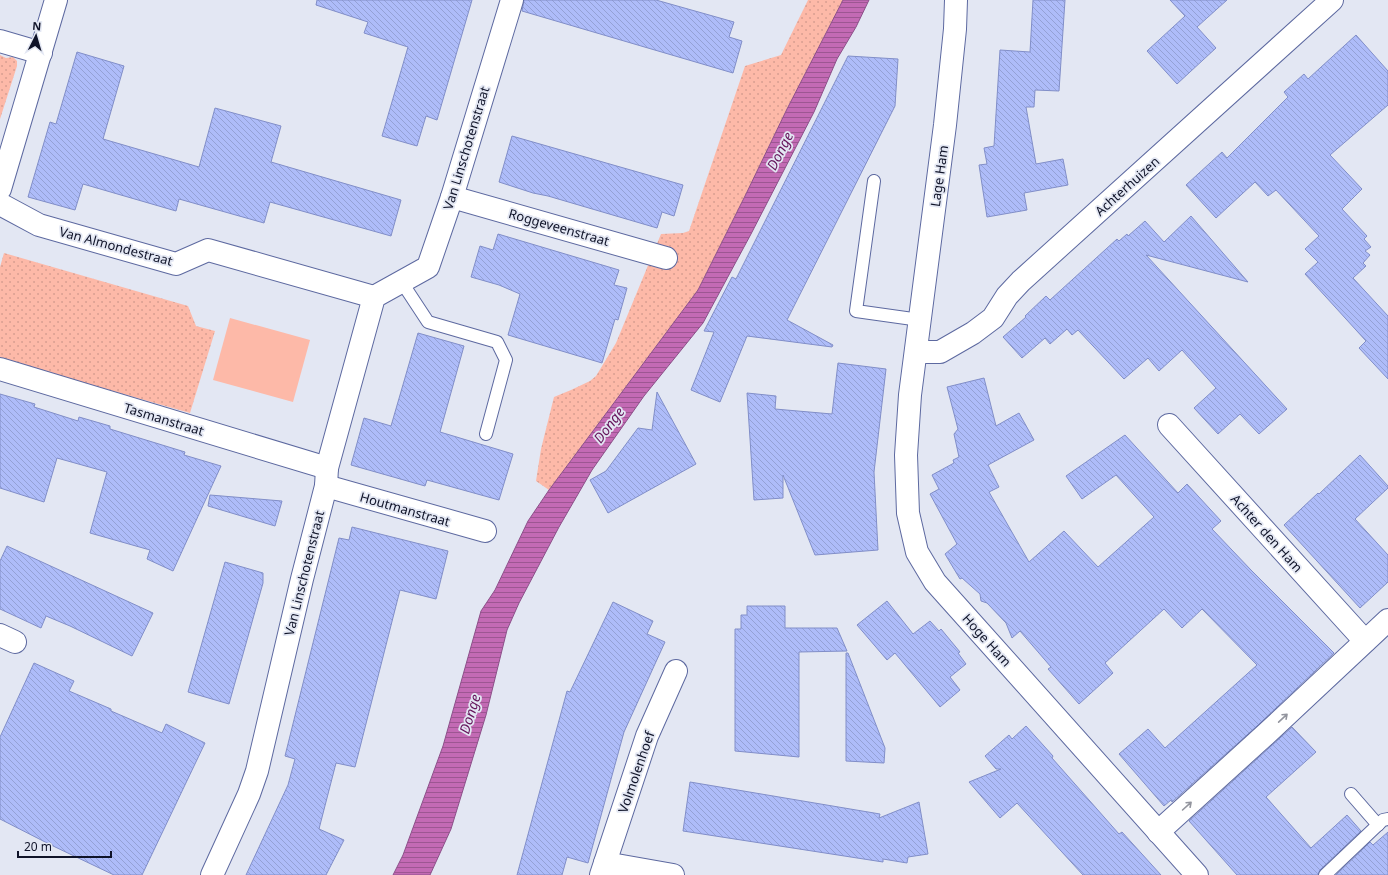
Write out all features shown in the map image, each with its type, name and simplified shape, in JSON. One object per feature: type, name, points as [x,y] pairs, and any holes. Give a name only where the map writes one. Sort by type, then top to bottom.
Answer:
[{"type":"street","points":[[0,189],[56,0]]},
{"type":"street","name":"Van Linschotenstraat","points":[[212,875],[249,794],[257,771],[327,477],[374,297],[428,267],[452,197],[512,0]]},
{"type":"street","name":"Lage Ham","points":[[916,352],[945,125],[955,29],[956,0]]},
{"type":"street","name":"Achterhuizen","points":[[916,352],[940,352],[973,333],[993,318],[1007,296],[1021,281],[1332,0]]},
{"type":"street","points":[[0,41],[41,53]]},
{"type":"street","name":"Roggeveenstraat","points":[[452,197],[666,258]]},
{"type":"street","name":"Van Almondestraat","points":[[0,204],[39,225],[176,264],[208,250],[374,297]]},
{"type":"street","name":"Hoge Ham","points":[[916,352],[910,395],[906,462],[908,513],[917,552],[935,582],[1197,875]]},
{"type":"street","name":"Tasmanstraat","points":[[0,369],[327,477]]},
{"type":"street","name":"Achter den Ham","points":[[1169,425],[1365,641]]},
{"type":"street","name":"Houtmanstraat","points":[[327,477],[484,532]]},
{"type":"street","points":[[1158,832],[1388,620]]},
{"type":"street","name":"Volmolenhoef","points":[[603,869],[647,736],[676,671]]},
{"type":"street","points":[[603,869],[673,875]]},
{"type":"lane","points":[[874,181],[856,311],[920,320]]},
{"type":"lane","points":[[401,282],[428,322],[497,342],[506,360],[486,434]]},
{"type":"lane","points":[[1325,875],[1383,822],[1351,794]]},
{"type":"shaded area","points":[[808,0],[843,0],[787,109],[698,290],[549,490],[536,481],[541,449],[554,397],[590,381],[596,376],[616,343],[661,234],[683,233],[689,231],[745,66],[781,55]]},
{"type":"shaded area","points":[[0,55],[6,58],[13,57],[17,61],[17,66],[0,119]]},
{"type":"shaded area","points":[[4,253],[188,306],[196,326],[215,331],[190,413],[0,359],[0,267]]},
{"type":"shaded area","points":[[230,318],[310,340],[293,402],[213,380]]},
{"type":"water","name":"Donge","points":[[843,0],[869,0],[856,27],[837,59],[814,112],[751,234],[703,323],[644,396],[592,470],[559,527],[519,603],[507,630],[486,715],[451,829],[430,875],[393,875],[403,855],[443,746],[481,611],[495,590],[528,521],[549,490],[698,290],[787,109]]},
{"type":"building","points":[[317,0],[472,0],[437,120],[426,116],[417,146],[382,136],[408,47],[364,33],[368,22],[316,5]]},
{"type":"building","points":[[524,0],[656,0],[734,22],[729,37],[742,41],[733,73],[522,11]]},
{"type":"building","points":[[1033,0],[1065,0],[1059,91],[1035,90],[1034,107],[1026,107],[1036,164],[1063,159],[1068,185],[1024,193],[1027,210],[987,217],[979,165],[987,164],[984,148],[994,146],[1000,50],[1030,52]]},
{"type":"building","points":[[1170,0],[1227,0],[1197,27],[1216,48],[1177,84],[1147,51],[1185,16]]},
{"type":"building","points":[[1356,35],[1388,71],[1388,105],[1330,155],[1362,189],[1342,209],[1367,236],[1364,239],[1371,247],[1365,251],[1370,255],[1363,263],[1366,266],[1353,278],[1388,316],[1388,379],[1359,348],[1366,341],[1305,274],[1318,262],[1305,249],[1319,236],[1276,190],[1268,196],[1255,182],[1216,218],[1186,185],[1222,152],[1227,158],[1288,97],[1284,92],[1304,74],[1308,79]]},
{"type":"building","points":[[77,52],[124,66],[103,139],[199,167],[215,108],[281,126],[271,162],[401,200],[391,236],[270,202],[264,223],[179,199],[176,211],[83,184],[75,210],[28,197],[50,122],[56,124]]},
{"type":"building","points":[[848,56],[898,59],[895,106],[787,320],[833,345],[832,347],[747,336],[720,402],[691,390],[714,332],[704,331],[732,277],[736,279]]},
{"type":"building","points":[[512,136],[683,185],[674,216],[662,212],[657,228],[499,182]]},
{"type":"building","points":[[1191,216],[1248,282],[1146,255],[1287,409],[1259,434],[1240,414],[1218,434],[1194,408],[1216,388],[1182,350],[1159,371],[1148,358],[1124,379],[1078,330],[1072,335],[1067,329],[1050,344],[1045,338],[1022,358],[1003,337],[1026,317],[1025,316],[1046,296],[1050,300],[1117,239],[1119,241],[1127,234],[1128,236],[1145,221],[1164,242]]},
{"type":"building","points":[[498,234],[619,270],[614,285],[627,288],[618,320],[615,319],[602,363],[508,335],[520,294],[499,285],[471,277],[480,246],[493,250]]},
{"type":"building","points":[[418,333],[464,346],[440,432],[513,454],[499,500],[427,480],[425,486],[351,465],[364,418],[391,426]]},
{"type":"building","points":[[838,363],[886,369],[874,472],[878,550],[815,555],[783,475],[783,498],[754,500],[747,393],[776,396],[775,409],[832,414]]},
{"type":"building","points":[[984,378],[996,426],[1019,413],[1034,440],[988,465],[999,487],[989,492],[1029,562],[1064,531],[1098,567],[1154,517],[1116,475],[1082,499],[1066,476],[1125,435],[1178,493],[1187,484],[1221,521],[1212,529],[1334,653],[1257,726],[1172,802],[1171,800],[1164,806],[1119,754],[1148,729],[1165,748],[1257,665],[1202,609],[1182,628],[1164,609],[1105,663],[1113,673],[1079,704],[1048,669],[1051,667],[1020,631],[1012,638],[1006,623],[987,603],[981,601],[980,594],[962,578],[960,579],[945,554],[957,544],[930,494],[939,489],[932,475],[954,463],[953,460],[959,457],[954,434],[958,429],[947,387]]},
{"type":"building","points":[[657,392],[696,464],[608,513],[590,480],[606,471],[638,428],[652,430]]},
{"type":"building","points":[[0,394],[35,404],[34,407],[78,421],[79,417],[110,426],[110,429],[185,452],[184,455],[221,466],[173,571],[147,559],[150,550],[90,533],[107,472],[57,458],[44,502],[0,488]]},
{"type":"building","points":[[1360,455],[1388,486],[1388,488],[1355,519],[1388,555],[1388,582],[1360,608],[1284,525]]},
{"type":"building","points":[[210,495],[282,501],[275,526],[208,506]]},
{"type":"building","points":[[352,527],[448,551],[436,599],[400,590],[355,767],[336,763],[319,829],[344,840],[326,875],[246,875],[288,785],[295,759],[285,756],[339,538],[349,540]]},
{"type":"building","points":[[7,546],[153,613],[132,656],[46,616],[41,628],[0,609],[0,561]]},
{"type":"building","points":[[225,562],[263,573],[263,583],[229,704],[188,692]]},
{"type":"building","points":[[887,601],[913,634],[930,621],[939,631],[941,629],[960,652],[958,653],[966,664],[950,677],[960,690],[940,707],[895,653],[887,660],[857,625]]},
{"type":"building","points":[[613,602],[653,621],[647,634],[665,642],[624,732],[588,863],[567,857],[562,875],[517,875],[567,691],[570,692]]},
{"type":"building","points":[[747,606],[785,606],[785,628],[837,628],[847,651],[799,652],[799,757],[735,751],[735,629],[741,629],[741,615],[747,615]]},
{"type":"building","points":[[846,653],[848,653],[885,748],[884,763],[846,761]]},
{"type":"building","points":[[34,663],[74,681],[69,691],[111,709],[111,711],[162,733],[166,724],[205,743],[142,875],[114,875],[0,819],[0,737]]},
{"type":"building","points":[[1026,726],[1119,834],[1122,832],[1161,875],[1083,875],[1017,803],[1000,818],[969,782],[1001,769],[996,769],[985,756],[1009,735],[1012,739]]},
{"type":"building","points":[[1292,727],[1316,752],[1266,797],[1311,848],[1347,815],[1361,831],[1320,870],[1318,875],[1237,875],[1189,821]]},
{"type":"building","points":[[690,782],[880,814],[879,818],[919,802],[928,854],[908,857],[907,863],[883,859],[883,862],[683,831]]},
{"type":"building","points":[[1388,832],[1388,875],[1336,875],[1370,842],[1373,845]]}]
